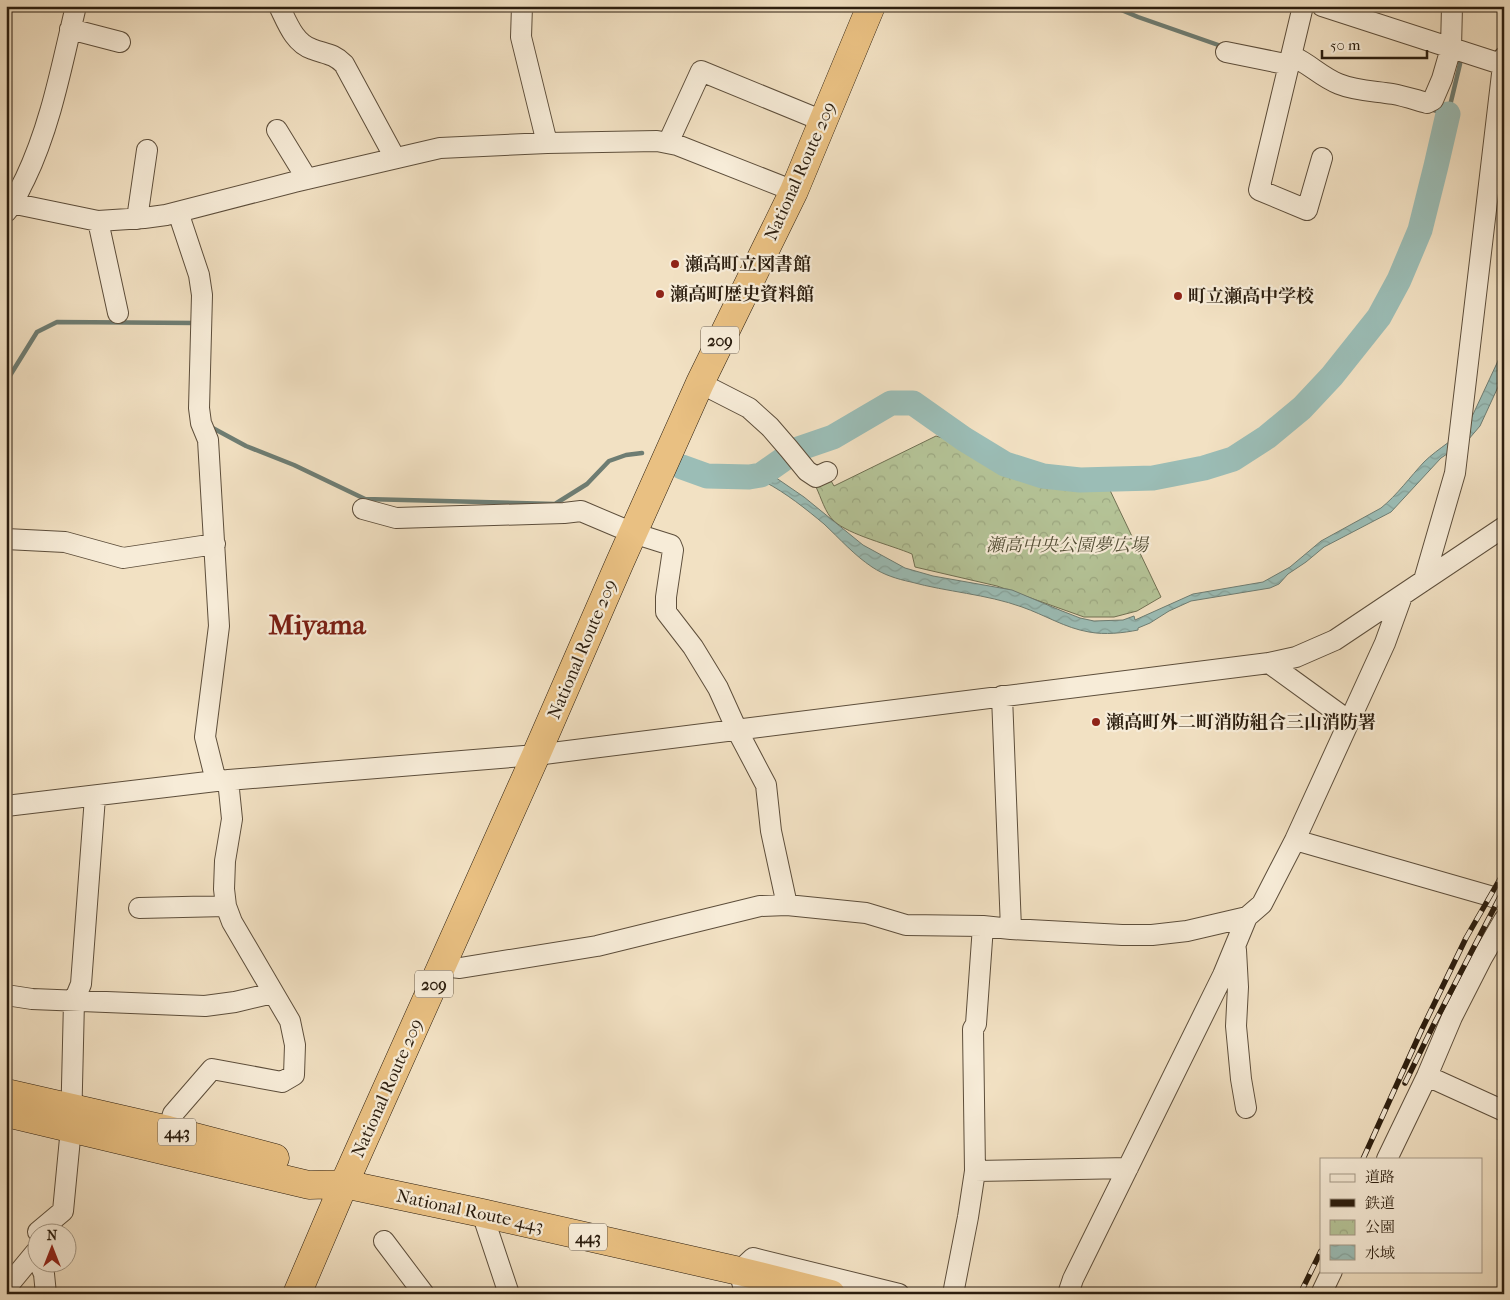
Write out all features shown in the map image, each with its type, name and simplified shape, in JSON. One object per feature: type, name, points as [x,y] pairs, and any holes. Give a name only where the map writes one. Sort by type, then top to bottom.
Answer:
[{"type":"highway","name":"National Route 209","points":[[297,1294],[344,1184],[700,383],[794,191],[871,6]]},
{"type":"highway","name":"443","points":[[6,1093],[72,1119],[309,1185],[344,1184]]},
{"type":"highway","name":"443","points":[[6,1113],[168,1130],[318,1170],[344,1184]]},
{"type":"highway","name":"National Route 443","points":[[344,1184],[739,1271],[831,1294]]},
{"type":"street","points":[[76,6],[47,123],[36,156],[9,206],[98,221],[137,219],[178,212],[440,148],[547,143],[657,142],[676,144],[794,191]]},
{"type":"street","points":[[279,6],[293,35],[301,43],[310,49],[336,57],[344,64],[395,158]]},
{"type":"street","points":[[522,6],[521,37],[547,143]]},
{"type":"street","points":[[1303,6],[1259,190],[1308,210],[1322,158]]},
{"type":"street","points":[[1322,6],[1451,48],[1503,62],[1455,473],[1424,580]]},
{"type":"street","points":[[1226,52],[1304,61],[1323,76],[1339,84],[1368,91],[1393,94],[1427,103],[1433,100],[1442,80],[1451,48],[1452,6]]},
{"type":"street","points":[[70,29],[120,42]]},
{"type":"street","points":[[668,143],[701,71],[823,121]]},
{"type":"street","points":[[277,130],[307,179]]},
{"type":"street","points":[[137,219],[147,150]]},
{"type":"street","points":[[168,1130],[173,1114],[212,1069],[282,1082],[294,1075],[295,1045],[290,1021],[232,922],[226,906],[224,888],[225,861],[232,819],[222,780],[206,737],[219,626],[208,440],[201,423],[199,408],[202,295],[199,275],[178,212]]},
{"type":"street","points":[[98,221],[118,313]]},
{"type":"street","points":[[700,383],[749,408],[770,427],[807,471],[816,477],[827,472]]},
{"type":"street","points":[[363,509],[396,518],[581,511],[633,533],[671,545],[673,550],[666,597],[666,612],[693,647],[718,688],[737,730],[766,785],[771,831],[787,905]]},
{"type":"street","points":[[6,806],[222,780],[536,755],[1269,662],[1296,657],[1335,640],[1502,529]]},
{"type":"street","points":[[6,539],[65,542],[123,558],[215,544]]},
{"type":"street","points":[[1068,1294],[1073,1279],[1223,975],[1248,917],[1262,904],[1295,840],[1385,643],[1402,596]]},
{"type":"street","points":[[1269,662],[1350,721]]},
{"type":"street","points":[[1002,696],[1012,929]]},
{"type":"street","points":[[50,1222],[63,1211],[72,1119],[74,1001],[81,984],[96,796]]},
{"type":"street","points":[[1295,840],[1490,896],[1504,902]]},
{"type":"street","points":[[442,966],[460,968],[597,946],[760,906],[787,905],[866,913],[906,925],[983,926],[1122,935],[1152,935],[1187,931],[1248,917]]},
{"type":"street","points":[[139,908],[226,906]]},
{"type":"street","points":[[1387,1158],[1427,1076],[1452,1017],[1504,920]]},
{"type":"street","points":[[953,1294],[975,1171],[973,1029],[976,1024],[983,926]]},
{"type":"street","points":[[1236,945],[1238,987],[1236,1026],[1246,1108]]},
{"type":"street","points":[[6,995],[32,999],[205,1006],[235,1002],[273,993]]},
{"type":"street","points":[[1427,1076],[1504,1111]]},
{"type":"street","points":[[975,1171],[1128,1168]]},
{"type":"street","points":[[482,1213],[509,1294]]},
{"type":"street","points":[[384,1241],[424,1294]]},
{"type":"street","points":[[763,1294],[744,1289],[739,1271],[753,1258],[899,1294]]},
{"type":"street","points":[[6,1288],[28,1267]]},
{"type":"street","points":[[43,1272],[46,1294]]},
{"type":"street","points":[[1321,1294],[1332,1272]]},
{"type":"green space","name":"瀬高中央公園夢広場","points":[[936,436],[946,439],[991,466],[1045,483],[1107,484],[1161,597],[1137,611],[1114,617],[1084,617],[997,586],[915,567],[912,554],[850,531],[831,518],[816,487],[830,479],[834,486]]},
{"type":"water","points":[[1504,348],[1504,374],[1480,426],[1468,440],[1441,458],[1391,512],[1324,547],[1288,574],[1279,584],[1270,588],[1191,601],[1169,611],[1138,628],[1138,630],[1114,633],[1089,632],[1008,603],[901,580],[872,567],[803,507],[765,482],[769,473],[804,497],[863,545],[905,568],[933,576],[1012,590],[1080,618],[1094,621],[1123,620],[1134,616],[1135,620],[1193,594],[1263,582],[1290,567],[1321,541],[1381,508],[1424,462],[1459,434],[1469,423]]},
{"type":"waterway","points":[[1112,6],[1224,47]]},
{"type":"waterway","points":[[1430,109],[1448,114],[1460,57]]},
{"type":"waterway","points":[[682,467],[707,476],[749,477],[761,475],[798,449],[833,437],[891,403],[913,403],[964,439],[1005,464],[1043,476],[1080,480],[1153,478],[1204,468],[1233,459],[1267,437],[1302,408],[1332,376],[1379,317],[1399,280],[1420,230],[1448,114]]},
{"type":"waterway","points":[[6,382],[37,332],[57,322],[196,323]]},
{"type":"waterway","points":[[209,426],[246,446],[294,465],[365,499],[555,504],[587,484],[609,461],[626,455],[642,453]]},
{"type":"railway","points":[[1363,1158],[1466,938],[1504,872]]},
{"type":"railway","points":[[1405,1083],[1504,889]]},
{"type":"railway","points":[[1300,1294],[1320,1253]]},
{"type":"place","name":"瀬高町立図書館","points":[[675,264]]},
{"type":"place","name":"瀬高町歴史資料館","points":[[660,294]]},
{"type":"place","name":"町立瀬高中学校","points":[[1178,296]]},
{"type":"place","name":"瀬高町外二町消防組合三山消防署","points":[[1096,722]]},
{"type":"district","name":"Miyama","points":[[317,624]]}]
